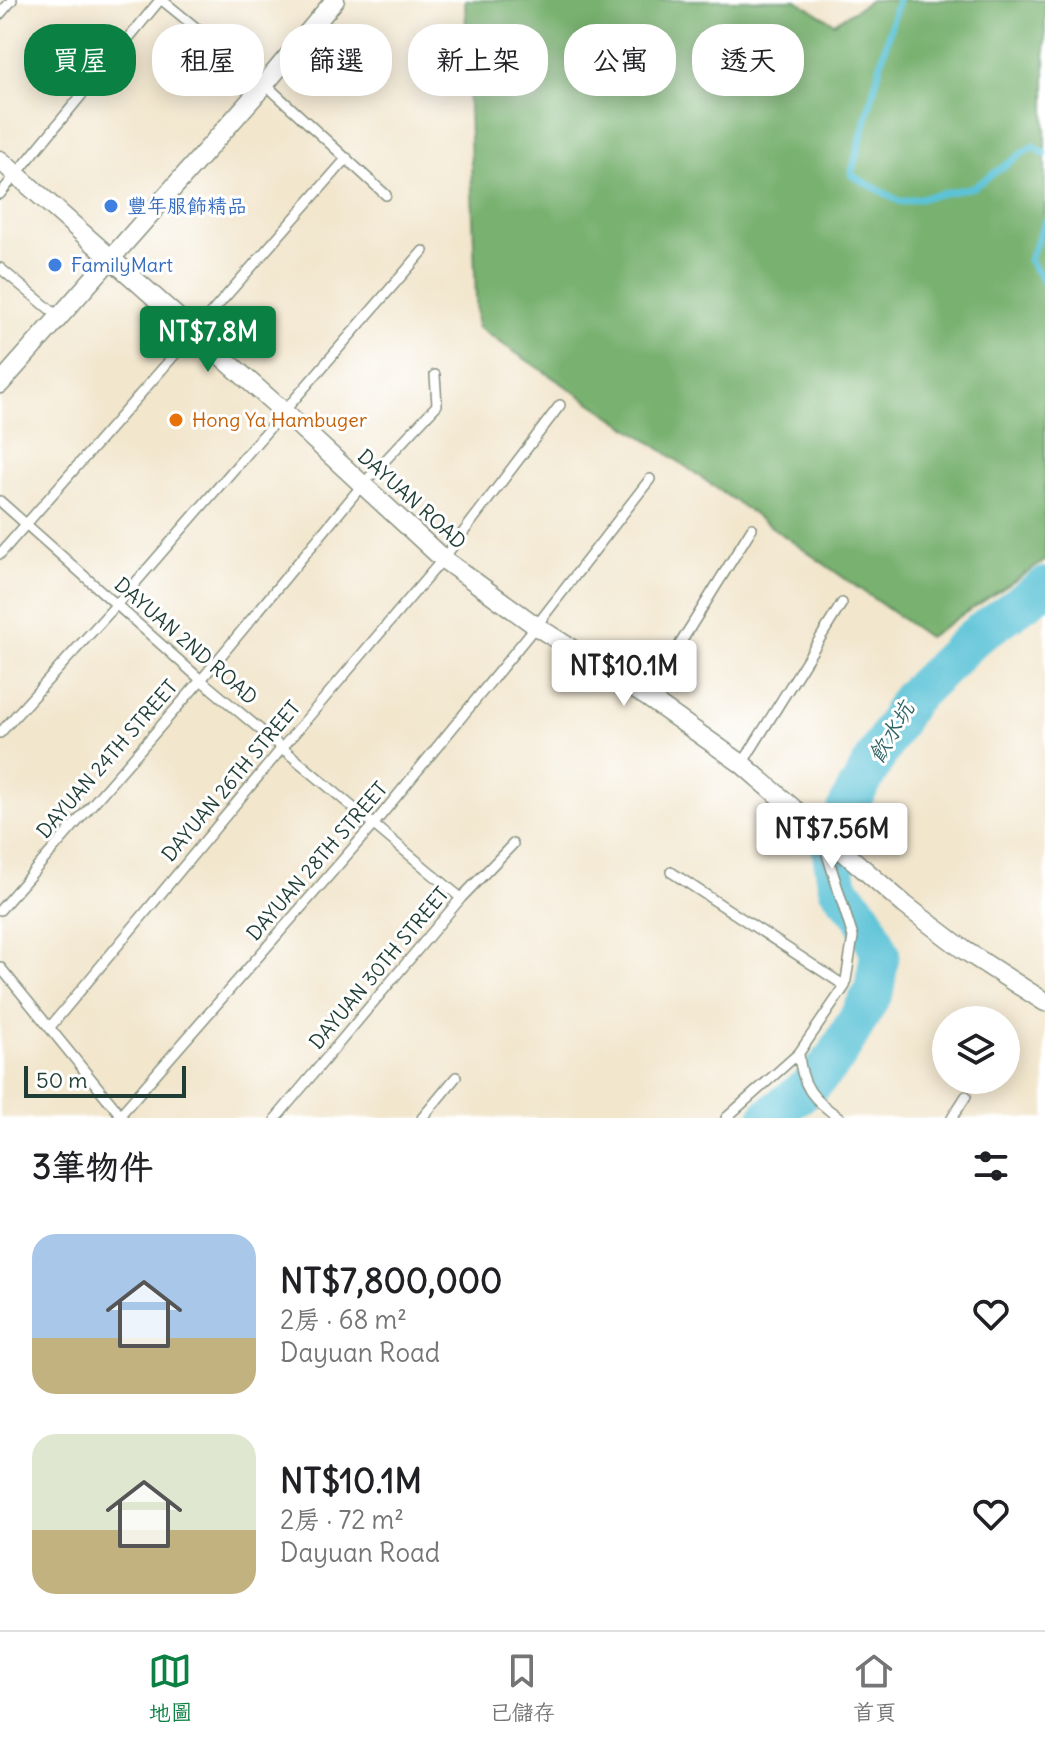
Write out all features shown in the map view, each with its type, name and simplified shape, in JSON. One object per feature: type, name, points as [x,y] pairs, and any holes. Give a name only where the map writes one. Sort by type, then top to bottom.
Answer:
[{"type":"street","points":[[0,384],[265,84],[335,0]]},
{"type":"street","name":"DAYUAN ROAD","points":[[0,160],[283,411],[443,559],[536,626],[647,697],[742,764],[869,876],[964,950],[1045,1002]]},
{"type":"lane","points":[[0,14],[12,0]]},
{"type":"lane","points":[[0,194],[161,0],[265,84],[386,195]]},
{"type":"lane","points":[[0,554],[347,158]]},
{"type":"lane","points":[[0,733],[117,604],[423,251]]},
{"type":"lane","points":[[0,268],[59,317]]},
{"type":"lane","name":"DAYUAN 24TH STREET","points":[[0,910],[201,680],[363,484],[437,405],[435,375]]},
{"type":"lane","name":"DAYUAN 26TH STREET","points":[[50,1027],[443,559],[560,405]]},
{"type":"lane","name":"DAYUAN 28TH STREET","points":[[121,1116],[374,824],[536,626],[650,479]]},
{"type":"lane","name":"DAYUAN 2ND ROAD","points":[[0,501],[201,680],[461,898]]},
{"type":"lane","points":[[647,697],[752,528]]},
{"type":"lane","points":[[742,764],[842,603]]},
{"type":"lane","points":[[726,1118],[799,1053],[845,986],[853,937],[822,835]]},
{"type":"lane","name":"DAYUAN 30TH STREET","points":[[276,1118],[461,898],[513,844]]},
{"type":"lane","points":[[671,872],[845,986]]},
{"type":"lane","points":[[0,967],[121,1116]]},
{"type":"lane","points":[[799,1053],[800,1073],[816,1102],[840,1118]]},
{"type":"lane","points":[[422,1118],[456,1077]]},
{"type":"lane","points":[[952,1118],[966,1096]]},
{"type":"green space","points":[[465,0],[796,0],[834,23],[871,0],[1045,0],[1045,561],[928,637],[665,452],[477,327],[469,96],[548,96],[548,24],[466,24]]},
{"type":"waterway","points":[[898,0],[851,175],[901,202],[974,187],[1033,146],[1045,154]]},
{"type":"waterway","points":[[1045,222],[1029,260],[1045,283]]},
{"type":"waterway","name":"飲水坑","points":[[768,1118],[811,1085],[836,1057],[874,991],[880,953],[863,916],[838,887],[831,848],[850,802],[910,699],[974,637],[1045,587]]},
{"type":"place","name":"豐年服飾精品","points":[[111,206]]},
{"type":"place","name":"FamilyMart","points":[[55,265]]},
{"type":"place","name":"Hong Ya Hambuger","points":[[176,420]]}]
